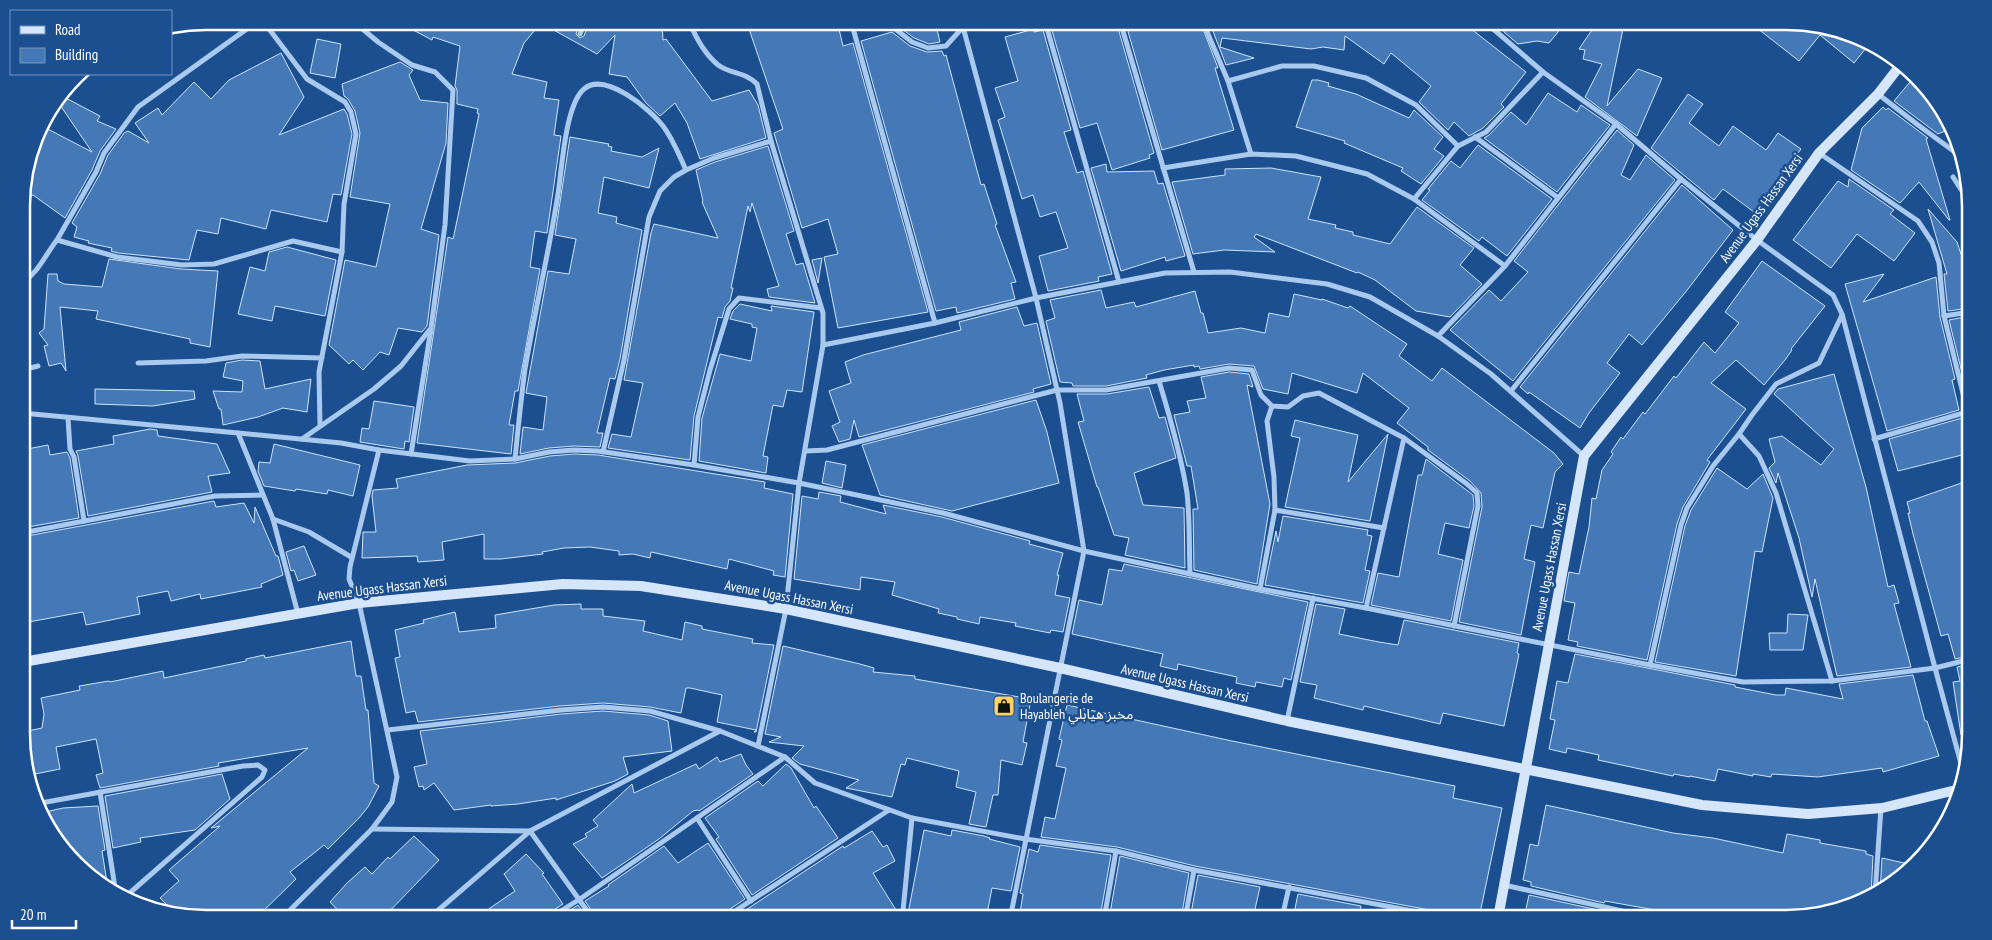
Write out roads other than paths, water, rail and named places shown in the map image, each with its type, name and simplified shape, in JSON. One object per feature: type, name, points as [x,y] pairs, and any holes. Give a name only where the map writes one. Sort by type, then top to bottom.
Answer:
[{"type":"main road","name":"Avenue Ugass Hassan Xersi","points":[[30,661],[359,603],[563,584],[641,586],[786,609],[1060,668],[1287,721],[1525,770],[1584,456],[1758,240],[1818,153],[1878,94],[1897,70]]},
{"type":"main road","points":[[1499,910],[1525,770],[1702,805],[1808,814],[1882,808],[1953,791]]},
{"type":"street","points":[[30,275],[42,264],[96,172],[104,153],[138,107],[245,30]]},
{"type":"street","points":[[270,30],[307,79],[345,102],[351,112],[356,134],[344,204],[342,252],[319,372],[320,426]]},
{"type":"street","points":[[363,30],[412,65],[435,72],[453,90],[445,225],[411,454]]},
{"type":"street","points":[[580,34],[582,30]]},
{"type":"street","points":[[693,30],[696,38],[717,64],[751,78],[757,84],[771,141],[823,313],[823,344],[799,483],[786,609],[758,746]]},
{"type":"street","points":[[854,30],[935,323]]},
{"type":"street","points":[[897,30],[912,42],[928,48],[946,46],[960,30]]},
{"type":"street","points":[[964,30],[1036,298],[1057,390],[1084,551],[1012,910]]},
{"type":"street","points":[[1048,30],[1120,282]]},
{"type":"street","points":[[1123,30],[1194,272]]},
{"type":"street","points":[[1207,30],[1228,81],[1251,154]]},
{"type":"street","points":[[1495,30],[1543,72],[1616,124],[1758,240],[1833,295],[1842,314],[1934,668],[1960,757]]},
{"type":"street","points":[[1228,81],[1282,66],[1314,66],[1366,78],[1416,105],[1458,146]]},
{"type":"street","points":[[1414,199],[1458,146],[1486,132],[1543,72]]},
{"type":"street","points":[[515,459],[525,371],[558,194],[567,131],[577,96],[592,84],[600,84],[621,90],[653,115],[663,126],[686,170]]},
{"type":"street","points":[[1878,94],[1954,151]]},
{"type":"street","points":[[1438,336],[1504,266],[1616,124]]},
{"type":"street","points":[[1475,137],[1556,198]]},
{"type":"street","points":[[603,452],[624,360],[649,217],[660,191],[674,177],[686,170],[714,158],[771,141]]},
{"type":"street","points":[[1818,153],[1918,222],[1932,242],[1939,263],[1944,316],[1962,391]]},
{"type":"street","points":[[1163,168],[1251,154],[1296,156],[1367,174],[1414,199],[1504,266]]},
{"type":"street","points":[[1953,178],[1961,191]]},
{"type":"street","points":[[1511,391],[1681,179]]},
{"type":"street","points":[[57,240],[118,257],[182,265],[214,264],[293,241],[342,252]]},
{"type":"street","points":[[823,344],[935,323],[1036,298],[1165,273],[1230,272],[1327,284],[1370,297],[1438,336],[1491,374],[1584,456]]},
{"type":"street","points":[[694,465],[698,417],[710,370],[730,309],[739,298],[820,308]]},
{"type":"street","points":[[1944,316],[1962,313]]},
{"type":"street","points":[[1650,665],[1684,517],[1696,492],[1713,466],[1776,384],[1818,363],[1842,314]]},
{"type":"street","points":[[302,439],[374,389],[401,366],[431,328]]},
{"type":"street","points":[[138,363],[206,361],[242,356],[322,358]]},
{"type":"street","points":[[30,368],[38,366]]},
{"type":"street","points":[[806,451],[827,450],[1057,390],[1106,390],[1229,368],[1252,370],[1261,395],[1272,406],[1288,407],[1303,396],[1319,393],[1404,438],[1468,484],[1477,493],[1478,506],[1454,626]]},
{"type":"street","points":[[1159,381],[1180,458],[1187,493],[1190,574]]},
{"type":"street","points":[[1260,589],[1275,510],[1274,477],[1267,421],[1272,406]]},
{"type":"street","points":[[1874,439],[1962,413]]},
{"type":"street","points":[[30,414],[302,439],[470,461],[515,459],[549,452],[574,450],[603,452],[694,465],[799,483],[943,513],[1084,551],[1260,589],[1743,682],[1832,681],[1934,668],[1962,661]]},
{"type":"street","points":[[68,418],[70,449],[74,457],[84,521]]},
{"type":"street","points":[[238,433],[272,518],[298,614]]},
{"type":"street","points":[[1739,434],[1759,456],[1776,493],[1832,681]]},
{"type":"street","points":[[1366,608],[1404,438]]},
{"type":"street","points":[[290,910],[372,829],[392,802],[397,776],[359,603],[349,579],[351,557],[379,450]]},
{"type":"street","points":[[30,531],[215,496],[263,495]]},
{"type":"street","points":[[1275,510],[1384,528]]},
{"type":"street","points":[[272,518],[309,532],[351,557]]},
{"type":"street","points":[[1287,721],[1313,598]]},
{"type":"street","points":[[388,730],[561,710],[603,707],[650,711],[720,731],[785,757],[815,783],[912,818],[1025,839],[1116,851],[1194,870],[1408,910]]},
{"type":"street","points":[[439,910],[530,832],[720,731]]},
{"type":"street","points":[[562,910],[785,757]]},
{"type":"street","points":[[44,802],[243,766],[258,765],[265,770],[262,777],[130,893]]},
{"type":"street","points":[[100,792],[114,884]]},
{"type":"street","points":[[1876,885],[1882,808]]},
{"type":"street","points":[[736,910],[889,810]]},
{"type":"street","points":[[697,818],[751,900]]},
{"type":"street","points":[[903,910],[912,818]]},
{"type":"street","points":[[372,829],[530,832]]},
{"type":"street","points":[[530,832],[587,910]]},
{"type":"street","points":[[1105,910],[1116,851]]},
{"type":"street","points":[[1187,910],[1194,870]]},
{"type":"street","points":[[1504,885],[1618,910]]},
{"type":"street","points":[[1284,910],[1289,887]]},
{"type":"place","name":"Boulangerie de Hayableh مخبز هيابلي","points":[[1004,706]]}]
